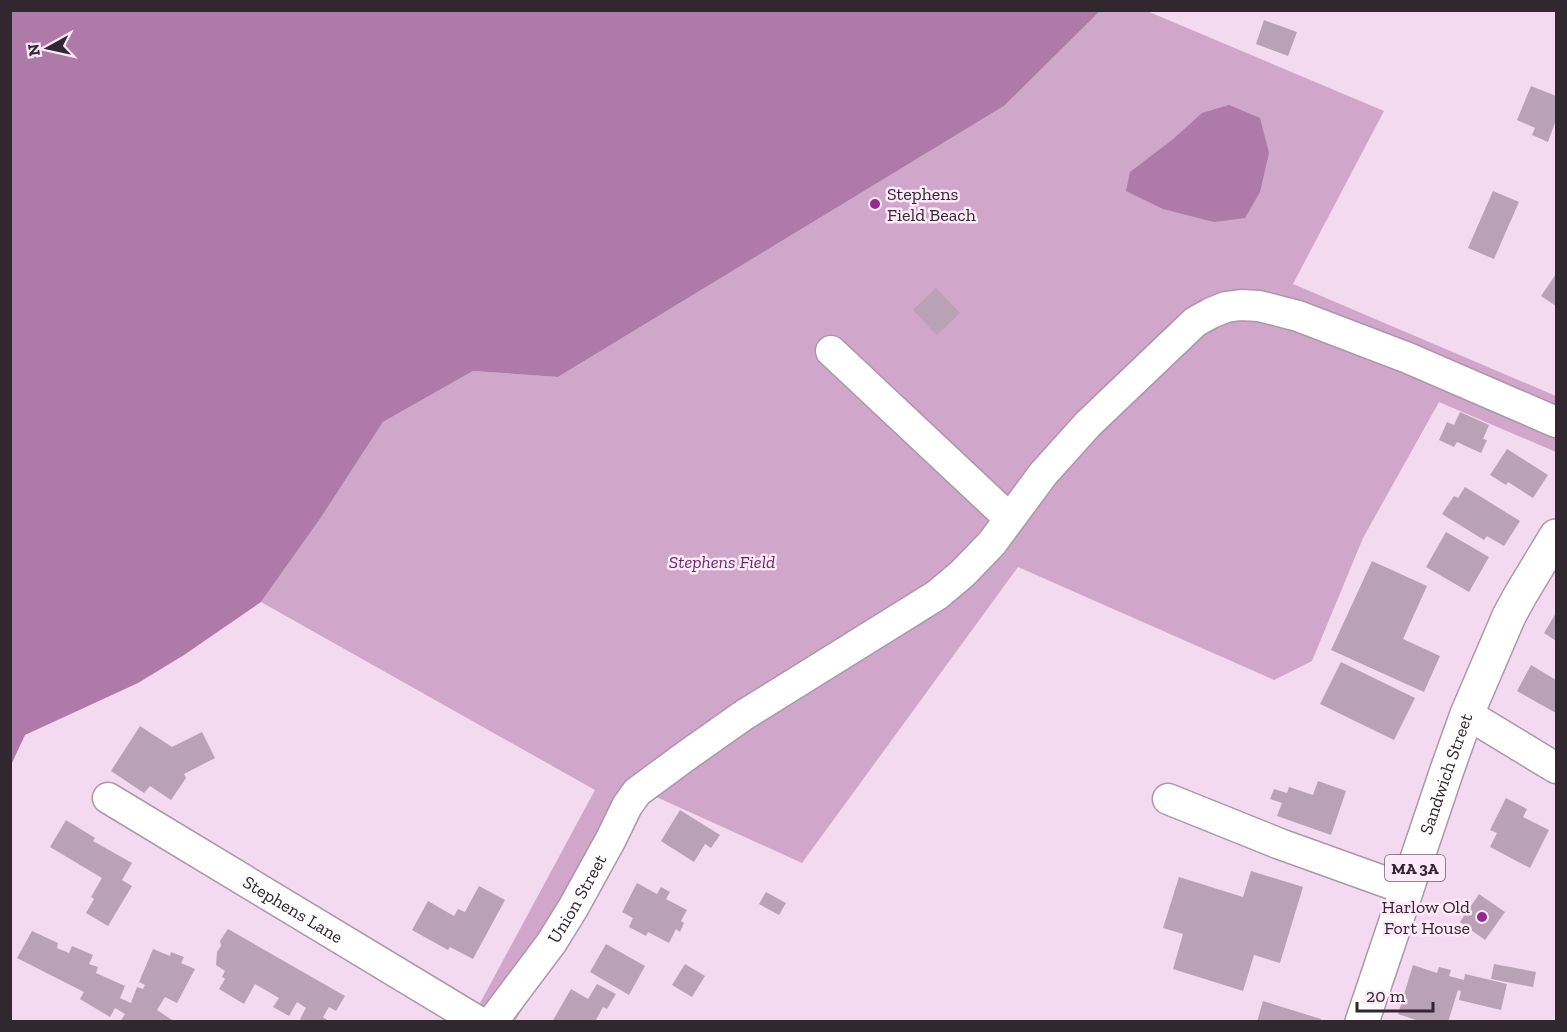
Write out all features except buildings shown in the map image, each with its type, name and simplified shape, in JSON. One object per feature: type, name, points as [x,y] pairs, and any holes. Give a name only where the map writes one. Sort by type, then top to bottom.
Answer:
[{"type":"main road","name":"Sandwich Street","points":[[1362,1022],[1467,714],[1509,616],[1557,536]]},
{"type":"street","name":"Union Street","points":[[492,1022],[552,942],[637,792],[744,716],[938,595],[992,543],[1043,474],[1073,440],[1195,322],[1210,313],[1226,307],[1258,306],[1312,321],[1408,358],[1557,422]]},
{"type":"street","points":[[831,351],[1009,518]]},
{"type":"street","points":[[1467,714],[1557,768]]},
{"type":"street","name":"Stephens Lane","points":[[108,798],[479,1022]]},
{"type":"street","points":[[1168,799],[1280,844],[1408,890]]},
{"type":"green space","name":"Stephens Field","points":[[1100,11],[1147,11],[1384,111],[1293,284],[1556,396],[1556,452],[1439,402],[1363,538],[1312,661],[1274,680],[1018,567],[802,863],[652,795],[515,1021],[479,1005],[595,790],[261,602],[320,519],[383,422],[473,371],[558,377],[1004,106]]},
{"type":"shaded area","points":[[11,10],[1100,11],[1004,106],[558,377],[473,371],[383,422],[320,519],[261,602],[184,655],[138,683],[25,735],[11,765]]},
{"type":"shaded area","points":[[1229,105],[1260,118],[1269,153],[1260,192],[1245,218],[1214,222],[1163,209],[1126,191],[1130,172],[1172,140],[1202,113]]},
{"type":"place","name":"Stephens Field Beach","points":[[875,204]]},
{"type":"place","name":"Harlow Old Fort House","points":[[1482,917]]}]
